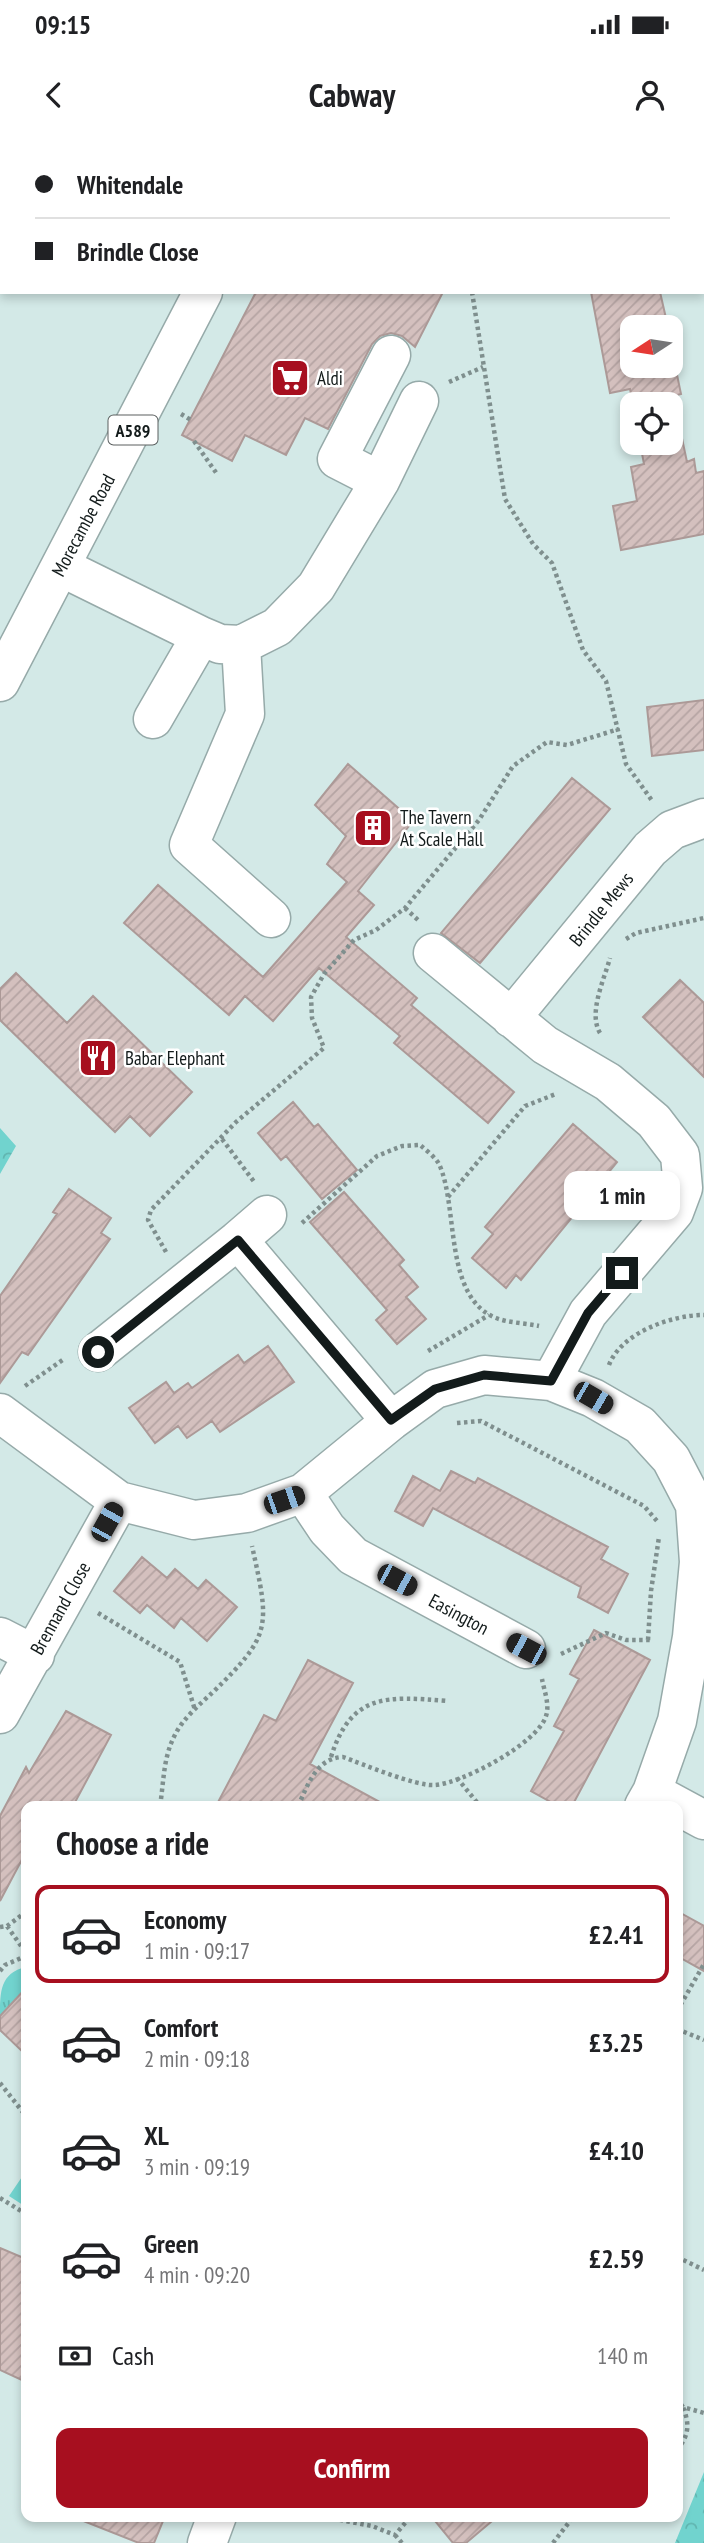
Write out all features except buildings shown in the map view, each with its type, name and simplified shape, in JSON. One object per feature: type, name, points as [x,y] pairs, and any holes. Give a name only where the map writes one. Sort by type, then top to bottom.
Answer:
[{"type":"street","name":"Morecambe Road","points":[[0,682],[202,294]]},
{"type":"street","points":[[380,481],[337,459],[391,355]]},
{"type":"street","points":[[61,566],[201,636],[220,644],[241,645],[277,627],[316,587],[380,481],[419,401]]},
{"type":"street","points":[[153,719],[201,636]]},
{"type":"street","points":[[241,645],[245,713],[189,845],[271,918]]},
{"type":"street","name":"Brindle Mews","points":[[511,1018],[650,849],[688,824]]},
{"type":"street","points":[[433,953],[545,1045],[598,1076],[654,1121],[680,1156],[683,1188],[674,1212],[588,1313],[551,1381]]},
{"type":"street","points":[[98,1352],[271,1212]]},
{"type":"street","points":[[238,1240],[391,1420]]},
{"type":"street","points":[[9,1401],[119,1502],[194,1520],[247,1513],[303,1493],[391,1420],[435,1389],[484,1375],[551,1381],[593,1398],[640,1425],[671,1459],[699,1505],[699,1562],[692,1637],[677,1721],[648,1799]]},
{"type":"street","name":"Easington","points":[[303,1493],[327,1529],[353,1556],[532,1654]]},
{"type":"street","name":"Brennand Close","points":[[0,1714],[119,1502]]},
{"type":"street","points":[[0,1637],[35,1655]]},
{"type":"street","points":[[683,1812],[704,1820]]},
{"type":"street","points":[[207,2543],[215,2522]]},
{"type":"path","points":[[472,294],[505,499],[533,544],[552,563],[583,650],[606,681],[620,729],[626,764],[688,824]]},
{"type":"path","points":[[194,441],[217,474]]},
{"type":"path","points":[[190,1279],[170,1258],[148,1220],[151,1210],[236,1122],[324,1048],[312,1018],[311,997],[324,974],[354,940],[376,930],[405,908],[479,820],[513,765],[547,742],[567,745],[620,729]]},
{"type":"path","points":[[621,941],[636,933],[704,918]]},
{"type":"path","points":[[448,1197],[525,1106],[598,1076],[618,1057],[594,1024],[610,957],[616,949]]},
{"type":"path","points":[[222,1139],[271,1212],[293,1231],[377,1156],[402,1146],[420,1145],[438,1162],[448,1197],[455,1253],[478,1308],[496,1318],[538,1325],[569,1345]]},
{"type":"path","points":[[593,1398],[614,1351],[622,1342],[680,1317],[704,1315]]},
{"type":"path","points":[[9,1401],[67,1357],[98,1352]]},
{"type":"path","points":[[452,1424],[481,1421],[644,1506],[657,1519],[659,1532],[648,1640]]},
{"type":"path","points":[[161,1801],[166,1754],[177,1730],[247,1660],[258,1643],[264,1608],[261,1575],[247,1513]]},
{"type":"path","points":[[66,1596],[180,1662],[195,1711]]},
{"type":"path","points":[[331,1757],[343,1757],[434,1786],[493,1762],[530,1738],[541,1727],[547,1714],[532,1654],[564,1654],[606,1633],[626,1640],[692,1637]]},
{"type":"path","points":[[301,1801],[318,1767],[331,1757],[339,1732],[351,1715],[402,1697],[447,1702]]},
{"type":"path","points":[[457,1778],[476,1801]]},
{"type":"path","points":[[0,1927],[7,1926],[21,1916]]},
{"type":"path","points":[[7,1926],[21,1947]]},
{"type":"path","points":[[0,1971],[5,1965],[21,1957]]},
{"type":"path","points":[[683,2001],[704,1964]]},
{"type":"path","points":[[683,2031],[704,2040]]},
{"type":"path","points":[[0,2083],[21,2110]]},
{"type":"path","points":[[0,2198],[21,2211]]},
{"type":"path","points":[[683,2260],[704,2270]]},
{"type":"path","points":[[683,2407],[704,2413]]},
{"type":"path","points":[[683,2407],[688,2420],[688,2438],[683,2444]]},
{"type":"path","points":[[351,2522],[372,2526],[395,2536],[402,2543]]},
{"type":"path","points":[[395,2536],[406,2522]]},
{"type":"path","points":[[553,2543],[569,2522]]},
{"type":"green space","points":[[0,1128],[16,1146],[0,1174]]},
{"type":"green space","points":[[21,1969],[21,1995],[0,2016],[3,1985]]},
{"type":"green space","points":[[21,2178],[21,2204],[9,2196]]},
{"type":"green space","points":[[704,2472],[704,2543],[675,2543]]},
{"type":"place","name":"Aldi","points":[[290,378]]},
{"type":"place","name":"The Tavern At Scale Hall","points":[[373,828]]},
{"type":"place","name":"Babar Elephant","points":[[98,1058]]},
{"type":"route","points":[[98,1352],[238,1240],[391,1420],[435,1389],[484,1375],[551,1381],[588,1313],[622,1273]]}]
